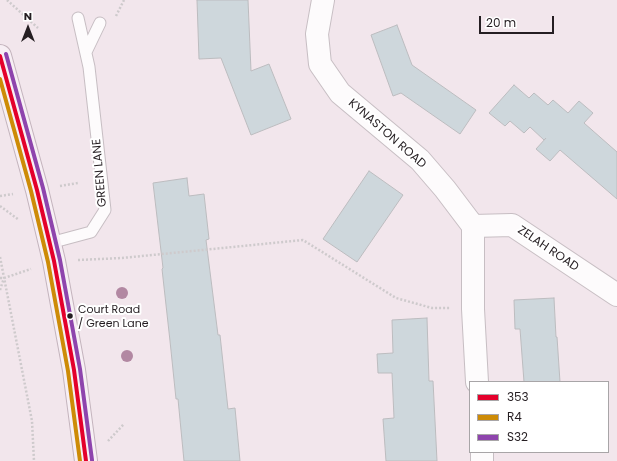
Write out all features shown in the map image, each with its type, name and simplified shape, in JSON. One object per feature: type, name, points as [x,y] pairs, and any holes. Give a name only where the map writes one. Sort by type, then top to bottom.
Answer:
[{"type":"main road","points":[[0,56],[37,190],[52,252],[74,370],[86,461]]},
{"type":"street","name":"KYNASTON ROAD","points":[[323,0],[317,34],[320,64],[340,93],[420,160],[445,188],[473,226]]},
{"type":"street","name":"ZELAH ROAD","points":[[473,226],[512,225],[617,295]]},
{"type":"street","points":[[473,226],[473,309],[477,381]]},
{"type":"lane","name":"GREEN LANE","points":[[52,252],[91,232],[105,210],[90,67],[78,18]]},
{"type":"lane","points":[[86,52],[100,23]]},
{"type":"path","points":[[7,0],[38,28]]},
{"type":"path","points":[[52,252],[122,258],[303,240],[396,298],[432,308],[473,309]]},
{"type":"path","points":[[0,257],[32,421],[34,461]]},
{"type":"path","points":[[0,290],[4,278]]},
{"type":"building","points":[[197,0],[248,0],[251,71],[269,64],[291,119],[251,135],[221,58],[199,59]]},
{"type":"building","points":[[397,25],[412,65],[476,110],[460,134],[401,93],[393,96],[371,35]]},
{"type":"building","points":[[514,85],[529,98],[534,93],[548,105],[553,100],[568,113],[579,101],[593,113],[584,123],[617,152],[617,199],[560,150],[550,161],[536,149],[546,138],[544,140],[530,127],[524,133],[510,121],[505,126],[489,113]]},
{"type":"building","points":[[369,171],[403,195],[357,262],[323,239]]},
{"type":"building","points":[[187,178],[189,196],[204,194],[209,239],[206,240],[218,335],[220,335],[228,409],[235,408],[240,461],[184,461],[153,183]]},
{"type":"building","points":[[554,298],[560,381],[524,381],[520,329],[515,329],[514,300]]},
{"type":"building","points":[[427,318],[429,381],[433,381],[437,461],[386,461],[383,419],[394,418],[392,373],[378,373],[377,354],[393,353],[392,320]]},
{"type":"transit line","name":"S32","points":[[6,54],[43,188],[60,260],[80,369],[92,460]]},
{"type":"transit line","name":"353","points":[[0,56],[37,190],[54,261],[74,370],[86,461]]},
{"type":"transit line","name":"R4","points":[[0,79],[31,191],[48,262],[68,371],[80,461]]},
{"type":"place","name":"Court Road / Green Lane","points":[[70,316]]}]
